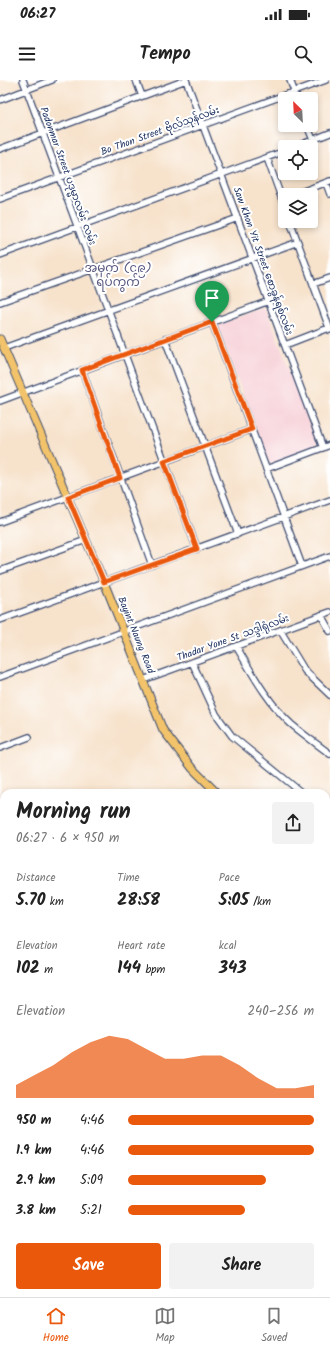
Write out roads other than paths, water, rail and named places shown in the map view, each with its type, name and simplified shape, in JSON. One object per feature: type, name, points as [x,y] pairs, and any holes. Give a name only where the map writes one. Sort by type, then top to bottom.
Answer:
[{"type":"main road","name":"Bayint Naung Road","points":[[0,339],[24,392],[104,582],[163,730],[192,768],[213,789]]},
{"type":"street","name":"Padonmar Street ပဒုမ္မာလမ်း လမ်း","points":[[23,80],[197,549]]},
{"type":"street","points":[[0,100],[52,80]]},
{"type":"street","points":[[136,80],[142,96]]},
{"type":"street","points":[[0,149],[186,80]]},
{"type":"street","name":"Saw Khon Yit Street စောခွန်ရစ်လမ်း","points":[[186,80],[323,448]]},
{"type":"street","points":[[290,80],[294,92]]},
{"type":"street","name":"Bo Thon Street ဗိုလ်သုန်လမ်း","points":[[294,92],[326,80]]},
{"type":"street","name":"Bo Thon Street ဗိုလ်သုန်လမ်း","points":[[0,199],[278,98]]},
{"type":"street","points":[[310,132],[313,140],[330,134]]},
{"type":"street","points":[[0,255],[278,154]]},
{"type":"street","points":[[267,158],[279,188]]},
{"type":"street","points":[[312,188],[328,182],[330,194]]},
{"type":"street","points":[[0,302],[238,218]]},
{"type":"street","points":[[285,345],[330,329],[293,228]]},
{"type":"street","points":[[4,348],[298,242]]},
{"type":"street","points":[[313,284],[330,278]]},
{"type":"street","points":[[0,401],[269,301]]},
{"type":"street","points":[[212,322],[302,566]]},
{"type":"street","points":[[165,339],[238,534]]},
{"type":"street","points":[[82,370],[152,565]]},
{"type":"street","points":[[0,522],[252,429]]},
{"type":"street","points":[[266,469],[330,445]]},
{"type":"street","points":[[0,620],[330,500]]},
{"type":"street","points":[[0,571],[86,540]]},
{"type":"street","points":[[0,677],[330,556]]},
{"type":"street","name":"Thadar Yone St သဒ္ဒါရုံလမ်း","points":[[143,680],[330,612]]},
{"type":"street","points":[[321,615],[330,631]]},
{"type":"street","points":[[280,630],[305,671],[330,695]]},
{"type":"street","points":[[236,646],[252,673],[277,708],[291,723],[330,754]]},
{"type":"street","points":[[192,662],[216,714],[232,736],[297,789]]},
{"type":"street","points":[[0,748],[29,737]]},
{"type":"district","name":"အမှတ် (၄၉) ရပ်ကွက်","points":[[118,275]]}]
